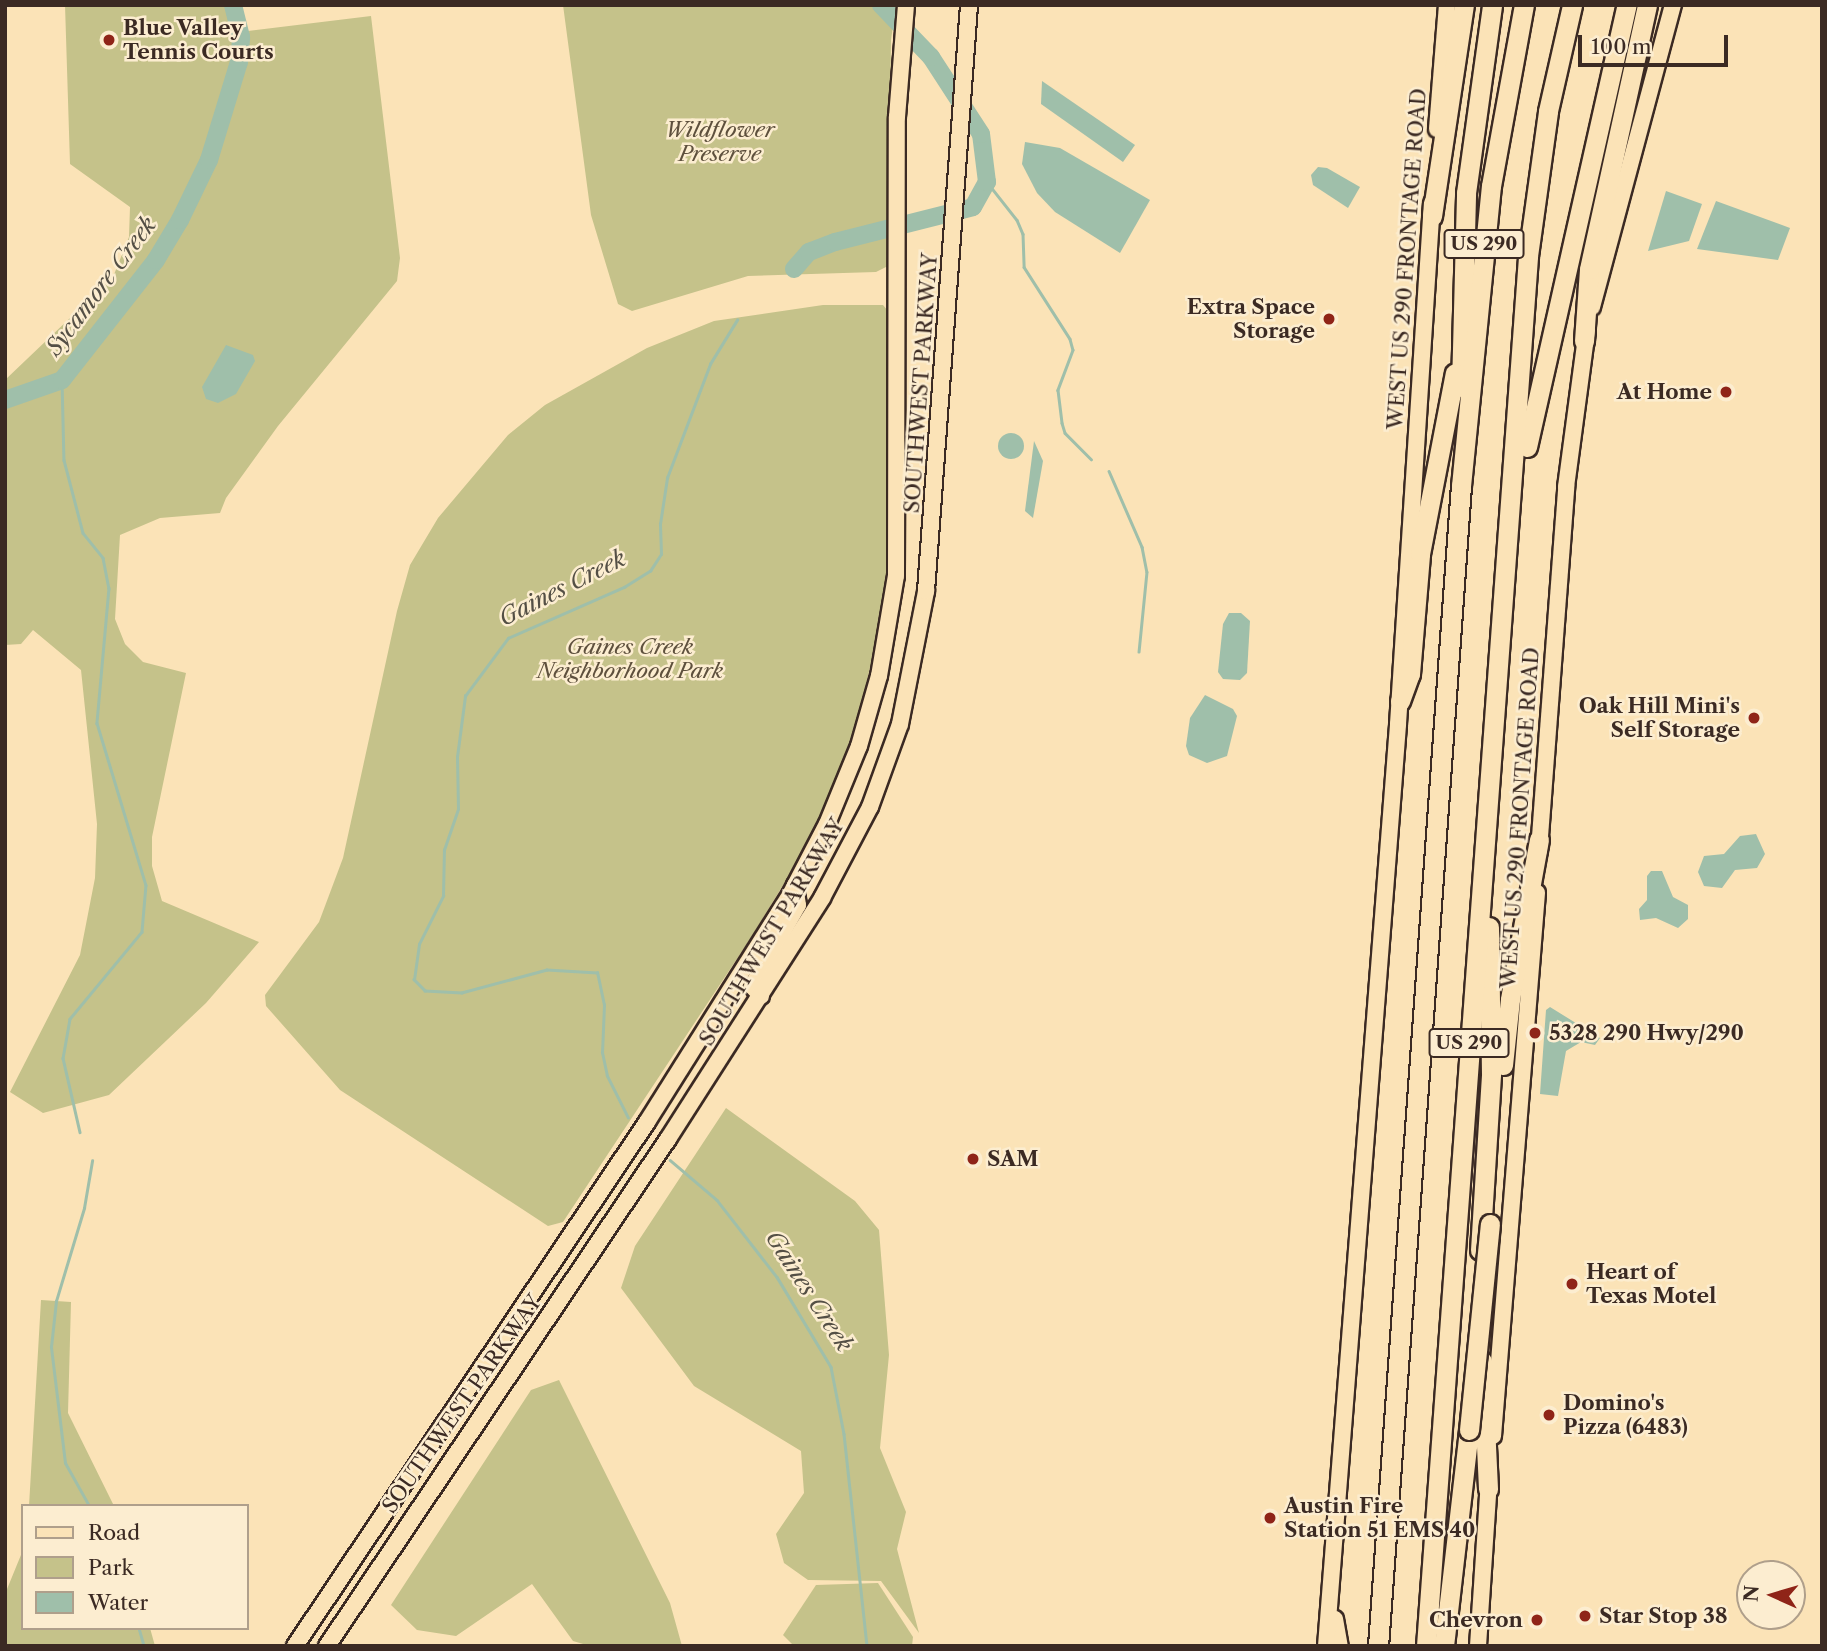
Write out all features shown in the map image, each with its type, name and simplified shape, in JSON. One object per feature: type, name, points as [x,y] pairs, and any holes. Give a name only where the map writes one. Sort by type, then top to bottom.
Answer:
[{"type":"highway","points":[[1432,216],[1464,5]]},
{"type":"highway","points":[[1461,486],[1460,341],[1470,144],[1492,5]]},
{"type":"highway","name":"US 290","points":[[1379,1639],[1461,486],[1491,186],[1524,5]]},
{"type":"highway","name":"US 290","points":[[1436,1637],[1515,460],[1536,192],[1572,5]]},
{"type":"highway","points":[[1488,1489],[1478,1295],[1491,1073],[1489,922],[1528,438],[1627,5]]},
{"type":"highway","points":[[1584,341],[1588,269],[1647,5]]},
{"type":"highway","points":[[1400,701],[1410,674],[1420,554],[1460,341]]},
{"type":"highway","points":[[1515,460],[1528,438]]},
{"type":"highway","points":[[1436,1637],[1469,1430],[1510,999],[1539,840]]},
{"type":"main road","name":"SOUTHWEST PARKWAY","points":[[295,1646],[647,1122],[795,885],[827,824],[859,746],[888,630],[899,512],[897,215],[901,41],[906,5]]},
{"type":"main road","name":"SOUTHWEST PARKWAY","points":[[327,1646],[761,996],[856,836],[900,724],[911,680],[926,591],[969,5]]},
{"type":"main road","name":"WEST US 290 FRONTAGE ROAD","points":[[1326,1646],[1400,701],[1447,5]]},
{"type":"main road","name":"WEST US 290 FRONTAGE ROAD","points":[[1478,1646],[1566,487],[1584,341],[1673,5]]},
{"type":"main road","points":[[761,996],[752,986],[798,905],[795,885]]},
{"type":"main road","points":[[1332,1596],[1340,1646]]},
{"type":"main road","points":[[1471,1646],[1479,1622]]},
{"type":"green space","points":[[65,5],[240,5],[248,31],[371,16],[400,258],[397,281],[278,426],[226,498],[220,513],[160,518],[120,535],[115,619],[125,644],[143,662],[186,673],[152,837],[152,866],[162,901],[259,942],[206,1003],[109,1095],[43,1113],[10,1092],[80,955],[95,878],[97,824],[81,670],[33,630],[21,644],[5,645],[5,380],[113,277],[129,237],[130,207],[70,164]]},
{"type":"green space","name":"Wildflower Preserve","points":[[563,5],[896,5],[891,40],[888,266],[876,272],[748,276],[632,311],[618,304],[591,215]]},
{"type":"green space","name":"Gaines Creek Neighborhood Park","points":[[823,305],[883,305],[888,311],[889,547],[885,604],[855,731],[810,841],[752,936],[563,1222],[548,1226],[340,1090],[266,1006],[265,995],[319,922],[343,858],[397,611],[410,565],[438,518],[508,435],[545,405],[647,348],[714,321]]},
{"type":"green space","points":[[726,1108],[855,1201],[879,1230],[889,1355],[880,1448],[906,1512],[897,1549],[919,1633],[881,1581],[808,1580],[784,1563],[776,1534],[804,1493],[801,1451],[694,1386],[621,1288],[635,1246]]},
{"type":"green space","points":[[41,1300],[71,1302],[68,1413],[113,1504],[29,1504]]},
{"type":"green space","points":[[559,1380],[670,1603],[682,1646],[590,1646],[573,1641],[532,1584],[456,1636],[417,1630],[391,1605],[531,1390]]},
{"type":"green space","points":[[21,1555],[21,1630],[151,1630],[155,1646],[5,1646],[5,1594]]},
{"type":"green space","points":[[878,1583],[913,1637],[912,1646],[794,1646],[783,1635],[816,1585]]},
{"type":"water","points":[[1042,81],[1135,145],[1123,162],[1041,104]]},
{"type":"water","points":[[1025,142],[1060,148],[1150,200],[1120,253],[1055,212],[1037,193],[1022,164]]},
{"type":"water","points":[[1318,167],[1327,168],[1360,187],[1348,208],[1313,185],[1311,175]]},
{"type":"water","points":[[1666,191],[1702,204],[1689,241],[1648,251]]},
{"type":"water","points":[[1716,201],[1790,228],[1778,260],[1697,249]]},
{"type":"water","points":[[226,345],[253,355],[255,361],[236,394],[218,403],[206,399],[202,387]]},
{"type":"water","points":[[1011,433],[1020,437],[1024,446],[1020,455],[1011,459],[1002,455],[998,446],[1002,437]]},
{"type":"water","points":[[1034,441],[1043,461],[1033,518],[1025,511]]},
{"type":"water","points":[[1229,613],[1241,613],[1250,621],[1247,673],[1240,680],[1223,679],[1218,672],[1223,624]]},
{"type":"water","points":[[1205,695],[1233,709],[1237,716],[1227,756],[1207,763],[1189,755],[1186,746],[1190,718]]},
{"type":"water","points":[[1756,834],[1765,854],[1757,868],[1735,870],[1722,888],[1704,886],[1698,872],[1704,856],[1724,854],[1740,836]]},
{"type":"water","points":[[1651,871],[1662,871],[1673,897],[1688,905],[1688,919],[1678,928],[1656,918],[1640,920],[1639,909],[1647,900],[1647,876]]},
{"type":"water","points":[[1550,1007],[1600,1038],[1595,1045],[1581,1042],[1566,1051],[1558,1096],[1540,1094],[1546,1010]]},
{"type":"waterway","name":"Sycamore Creek","points":[[5,400],[62,380],[156,260],[180,220],[209,160],[239,62],[241,37],[233,5]]},
{"type":"waterway","name":"Gaines Creek","points":[[794,269],[809,252],[835,242],[973,207],[987,182],[981,134],[931,57],[881,5]]},
{"type":"waterway","points":[[987,182],[1017,220],[1023,234],[1024,267],[1070,339],[1073,350],[1058,390],[1062,423],[1065,433],[1091,459]]},
{"type":"waterway","name":"Gaines Creek","points":[[628,1118],[607,1076],[602,1053],[604,1005],[597,973],[547,970],[462,993],[425,991],[414,980],[419,944],[443,896],[444,850],[458,809],[457,757],[465,696],[508,638],[624,587],[650,571],[661,554],[660,524],[667,478],[710,364],[737,320]]},
{"type":"waterway","points":[[62,380],[64,460],[83,533],[103,558],[109,588],[97,723],[146,885],[142,932],[70,1019],[63,1058],[80,1132]]},
{"type":"waterway","points":[[1109,471],[1142,547],[1147,572],[1139,652]]},
{"type":"waterway","name":"Gaines Creek","points":[[670,1160],[717,1200],[777,1277],[831,1367],[844,1434],[867,1646]]},
{"type":"waterway","points":[[88,1504],[65,1463],[51,1347],[56,1301],[84,1208],[92,1161]]},
{"type":"waterway","points":[[140,1630],[144,1646]]},
{"type":"place","name":"Blue Valley Tennis Courts","points":[[109,40]]},
{"type":"place","name":"Extra Space Storage","points":[[1329,319]]},
{"type":"place","name":"At Home","points":[[1726,392]]},
{"type":"place","name":"Oak Hill Mini's Self Storage","points":[[1754,718]]},
{"type":"place","name":"5328 290 Hwy/290","points":[[1535,1033]]},
{"type":"place","name":"SAM","points":[[973,1159]]},
{"type":"place","name":"Heart of Texas Motel","points":[[1572,1284]]},
{"type":"place","name":"Domino's Pizza (6483)","points":[[1549,1415]]},
{"type":"place","name":"Austin Fire Station 51 EMS 40","points":[[1270,1518]]},
{"type":"place","name":"Star Stop 38","points":[[1585,1616]]},
{"type":"place","name":"Chevron","points":[[1537,1620]]}]
